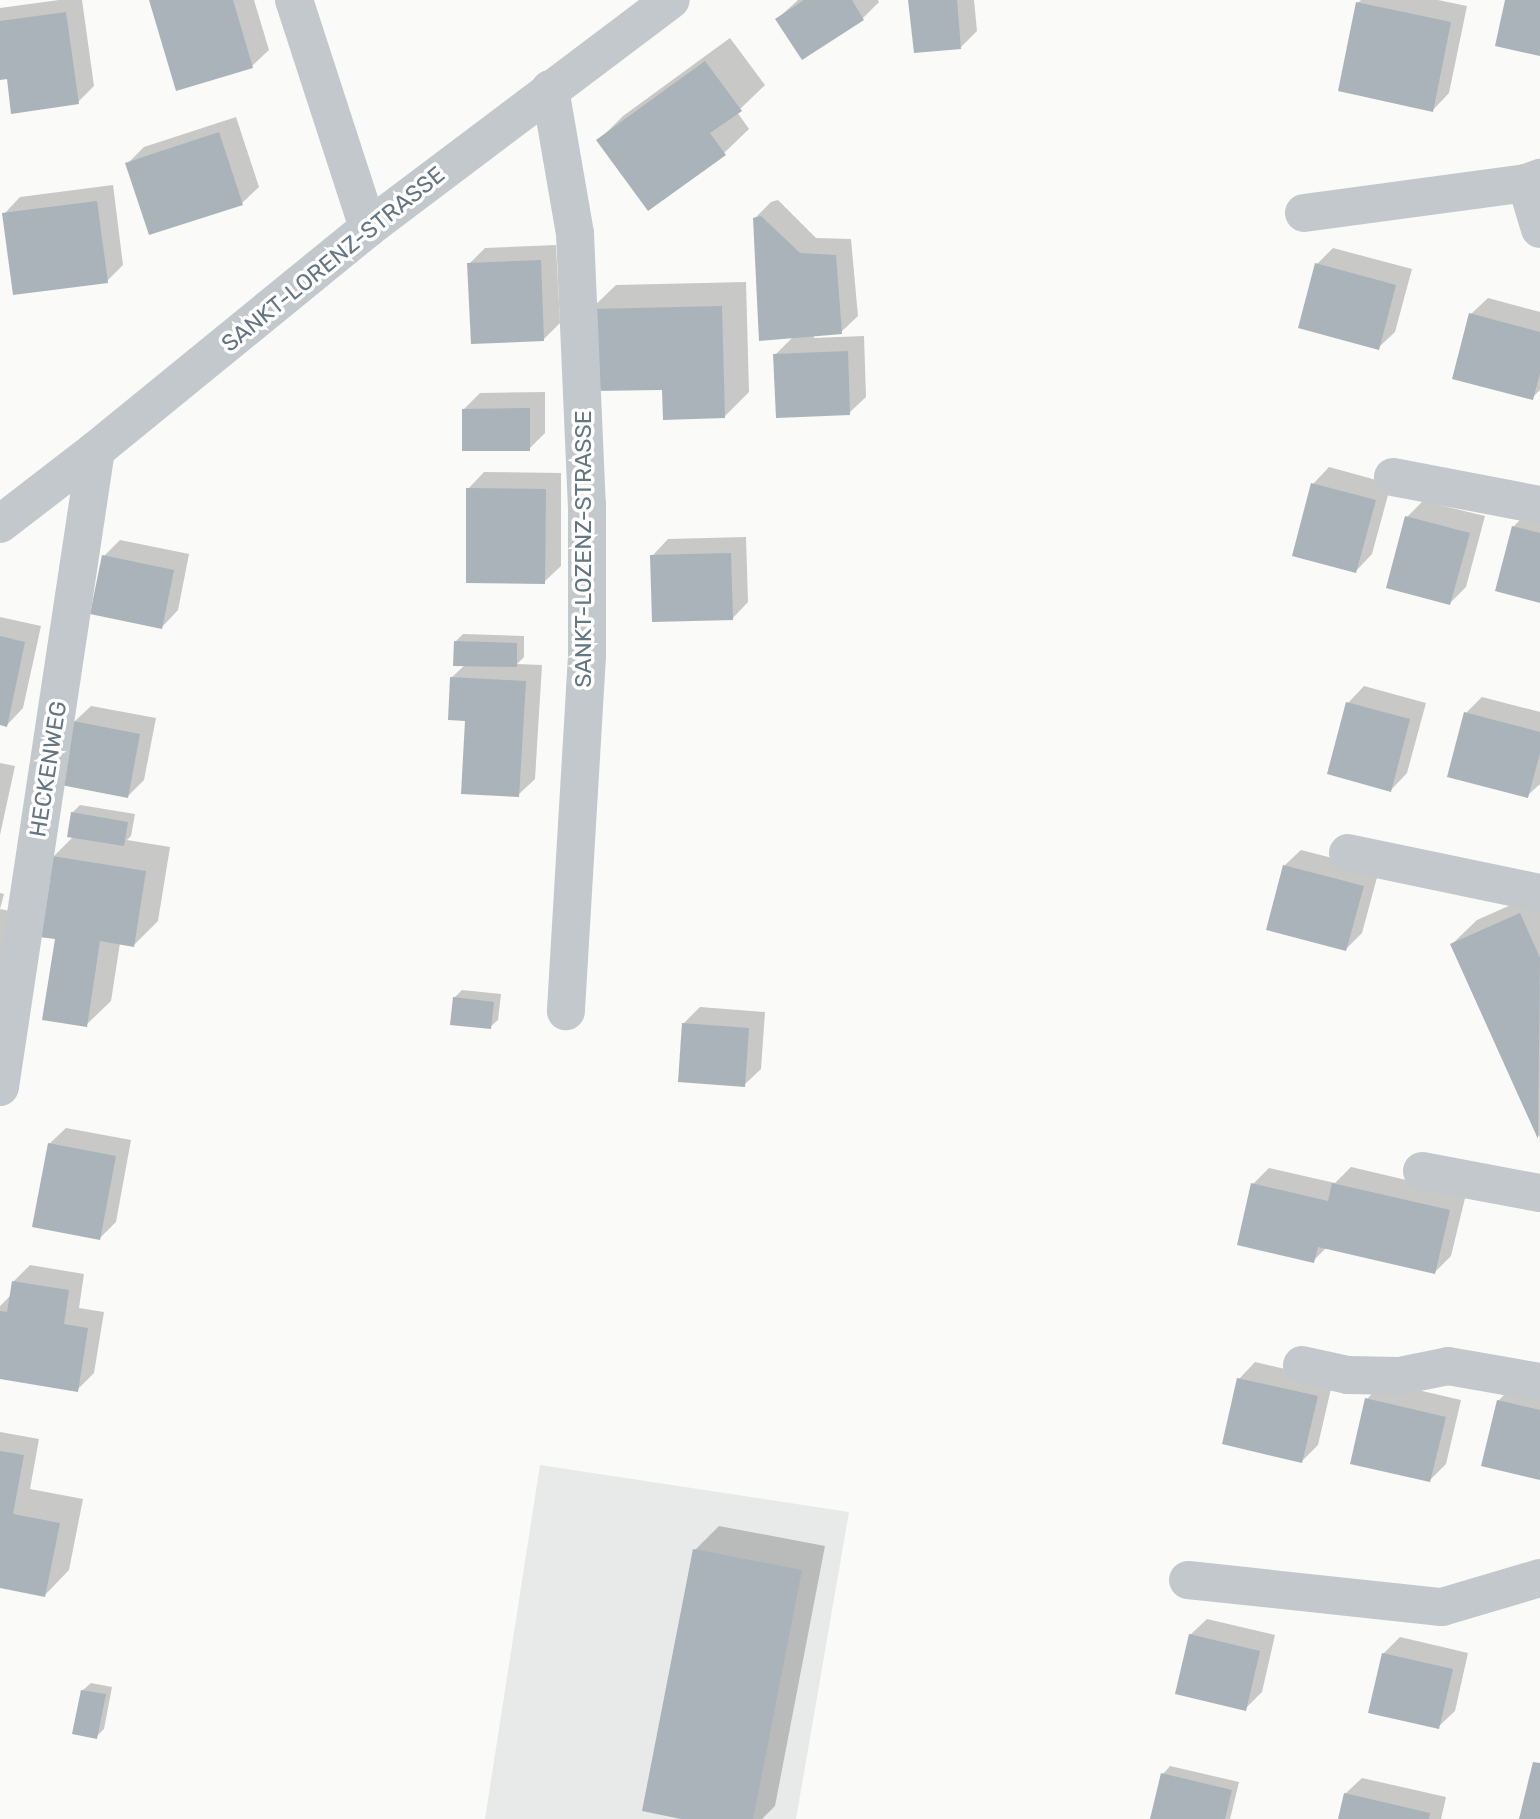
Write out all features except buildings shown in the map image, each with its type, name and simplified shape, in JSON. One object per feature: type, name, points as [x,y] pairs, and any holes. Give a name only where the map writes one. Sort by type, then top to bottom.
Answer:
[{"type":"street","points":[[294,0],[368,228]]},
{"type":"street","name":"SANKT-LORENZ-STRASSE","points":[[0,524],[96,450],[368,228],[671,0]]},
{"type":"street","name":"SANKT-LOZENZ-STRASSE","points":[[550,89],[575,234],[587,504],[587,656],[566,1011]]},
{"type":"street","points":[[1304,213],[1533,180],[1540,229]]},
{"type":"street","name":"HECKENWEG","points":[[0,1087],[96,450]]},
{"type":"street","points":[[1392,477],[1540,505]]},
{"type":"street","points":[[1348,853],[1540,893]]},
{"type":"street","points":[[1422,1171],[1540,1193]]},
{"type":"street","points":[[1302,1365],[1348,1375],[1399,1376],[1448,1366],[1540,1382]]},
{"type":"street","points":[[1188,1580],[1442,1607],[1540,1578]]},
{"type":"shaded area","points":[[540,1465],[849,1512],[796,1819],[485,1819]]}]
